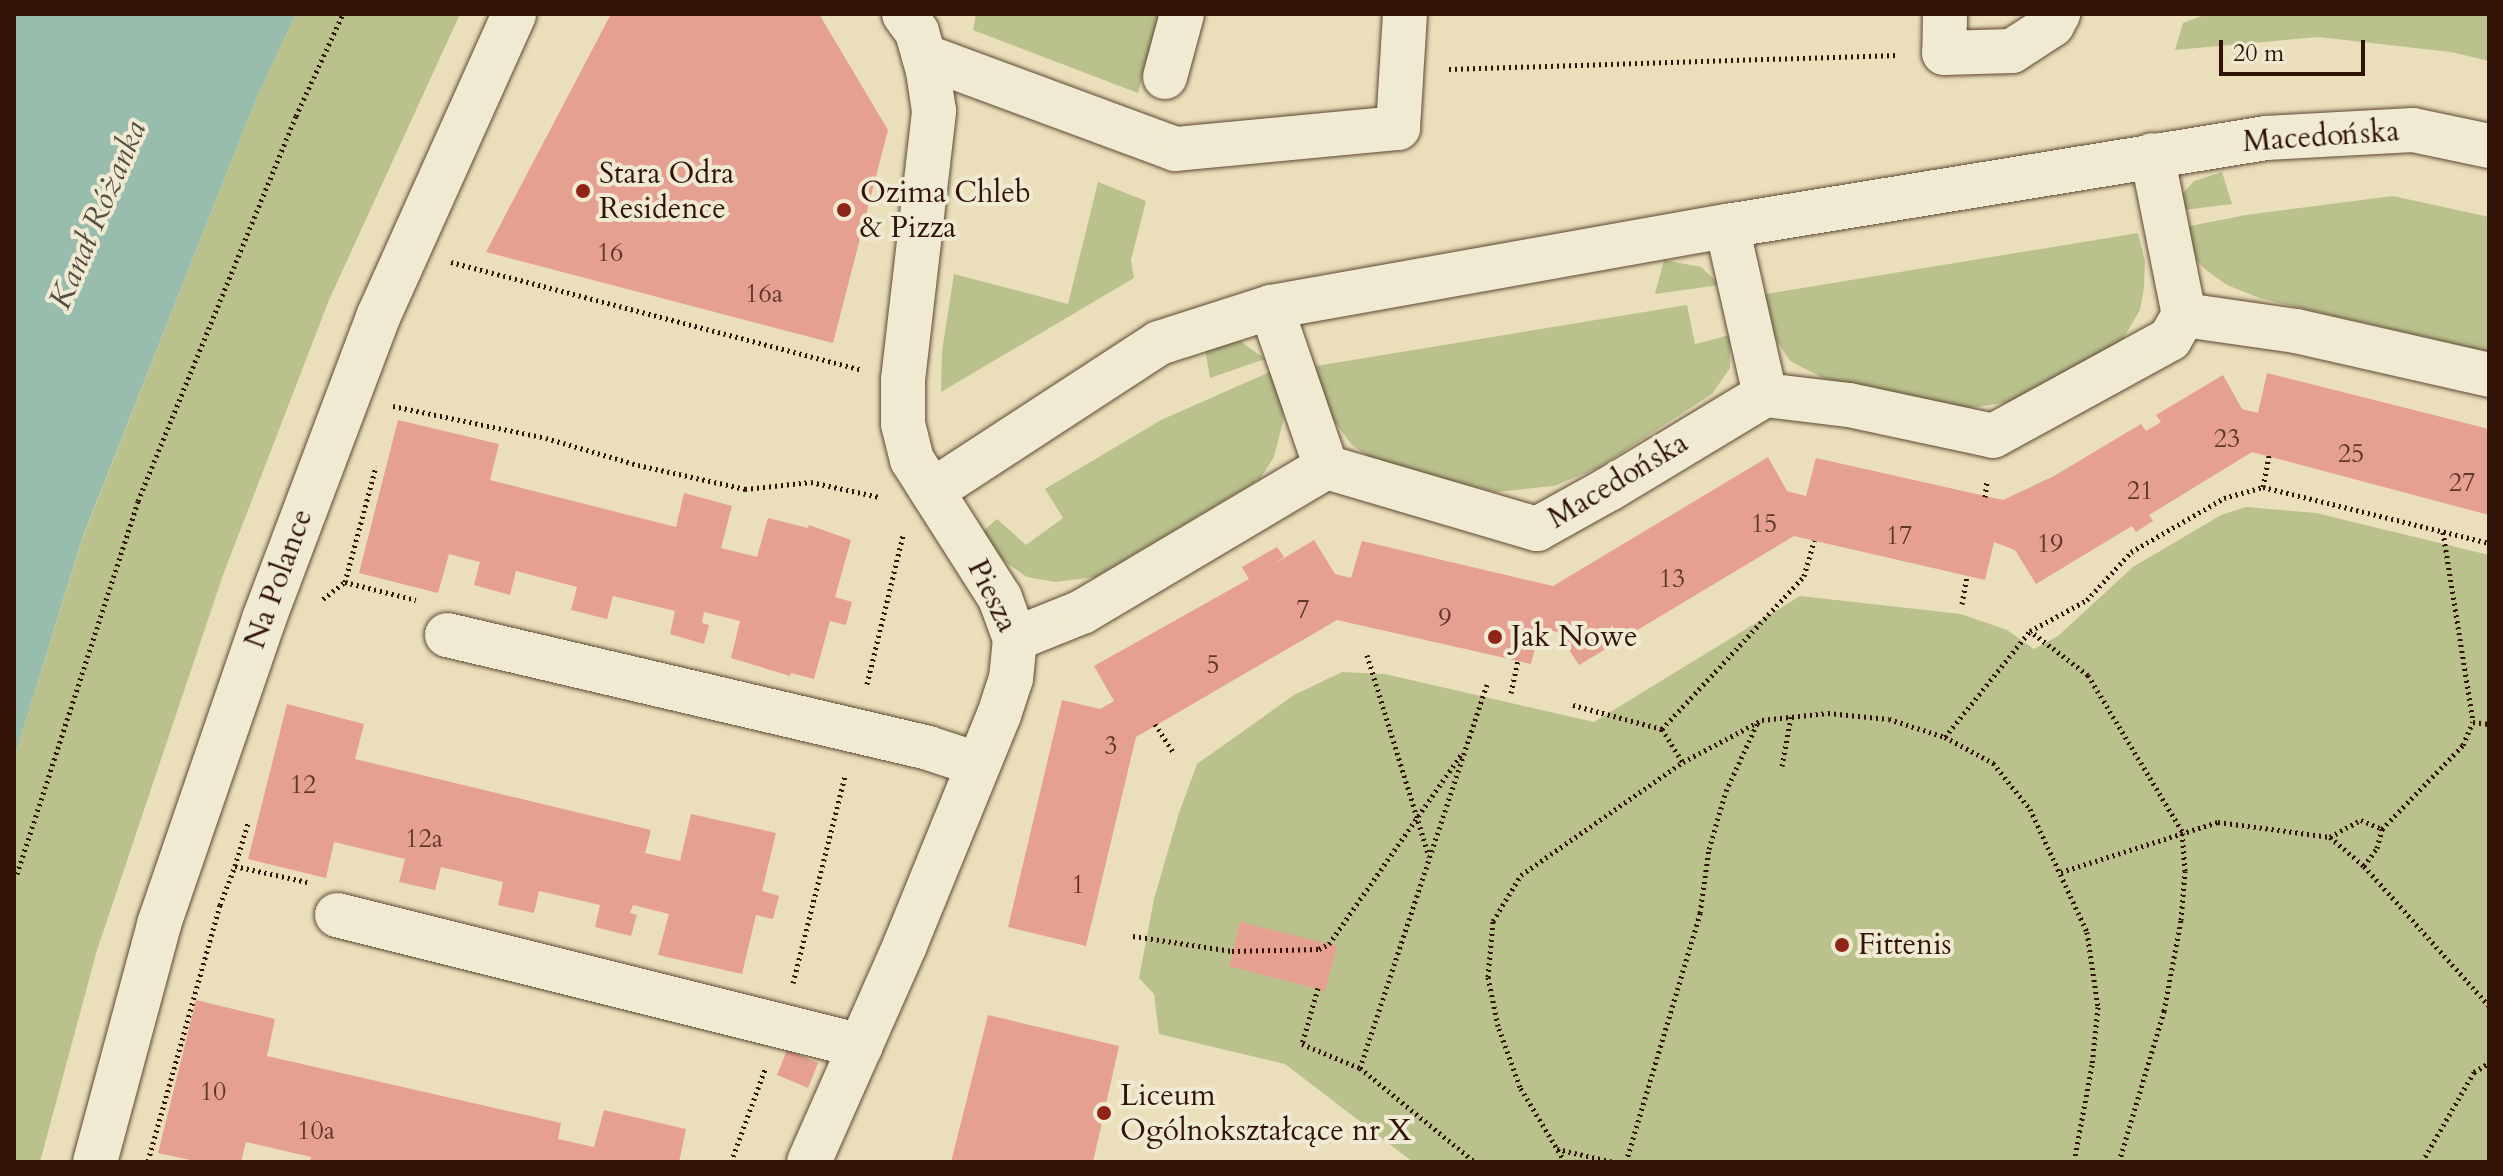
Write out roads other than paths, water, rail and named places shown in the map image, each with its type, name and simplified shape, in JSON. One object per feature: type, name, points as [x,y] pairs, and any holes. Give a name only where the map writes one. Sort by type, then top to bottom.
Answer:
[{"type":"street","name":"Na Polance","points":[[95,1162],[159,924],[264,619],[379,315],[514,14]]},
{"type":"street","name":"Piesza","points":[[809,1162],[861,1046],[1011,679],[1015,639],[1000,598],[922,497],[903,424],[903,380],[934,111],[917,32],[904,14]]},
{"type":"street","points":[[1165,77],[1182,14]]},
{"type":"street","points":[[924,56],[1175,149],[1398,128],[1405,14]]},
{"type":"street","points":[[1944,34],[2012,51],[2052,25],[2058,14]]},
{"type":"street","name":"Macedońska","points":[[922,497],[1159,343],[1271,307],[1727,226],[2266,138],[2413,130],[2489,146]]},
{"type":"street","points":[[1727,226],[1765,395],[1849,405],[1993,436],[2170,339],[2184,315],[2152,155]]},
{"type":"street","points":[[1015,639],[1082,612],[1326,467],[1271,307]]},
{"type":"street","points":[[2184,315],[2296,331],[2489,375]]},
{"type":"street","name":"Macedońska","points":[[1326,467],[1537,529],[1765,395]]},
{"type":"street","points":[[447,635],[928,748],[977,764]]},
{"type":"street","points":[[337,915],[861,1046]]},
{"type":"water","name":"Kanał Różanka","points":[[14,14],[296,14],[257,97],[83,536],[14,759]]},
{"type":"place","name":"Stara Odra Residence","points":[[583,191]]},
{"type":"place","name":"Ozima Chleb & Pizza","points":[[844,210]]},
{"type":"place","name":"Jak Nowe","points":[[1495,637]]},
{"type":"place","name":"Fittenis","points":[[1842,945]]},
{"type":"place","name":"Liceum Ogólnokształcące nr X","points":[[1104,1113]]}]
